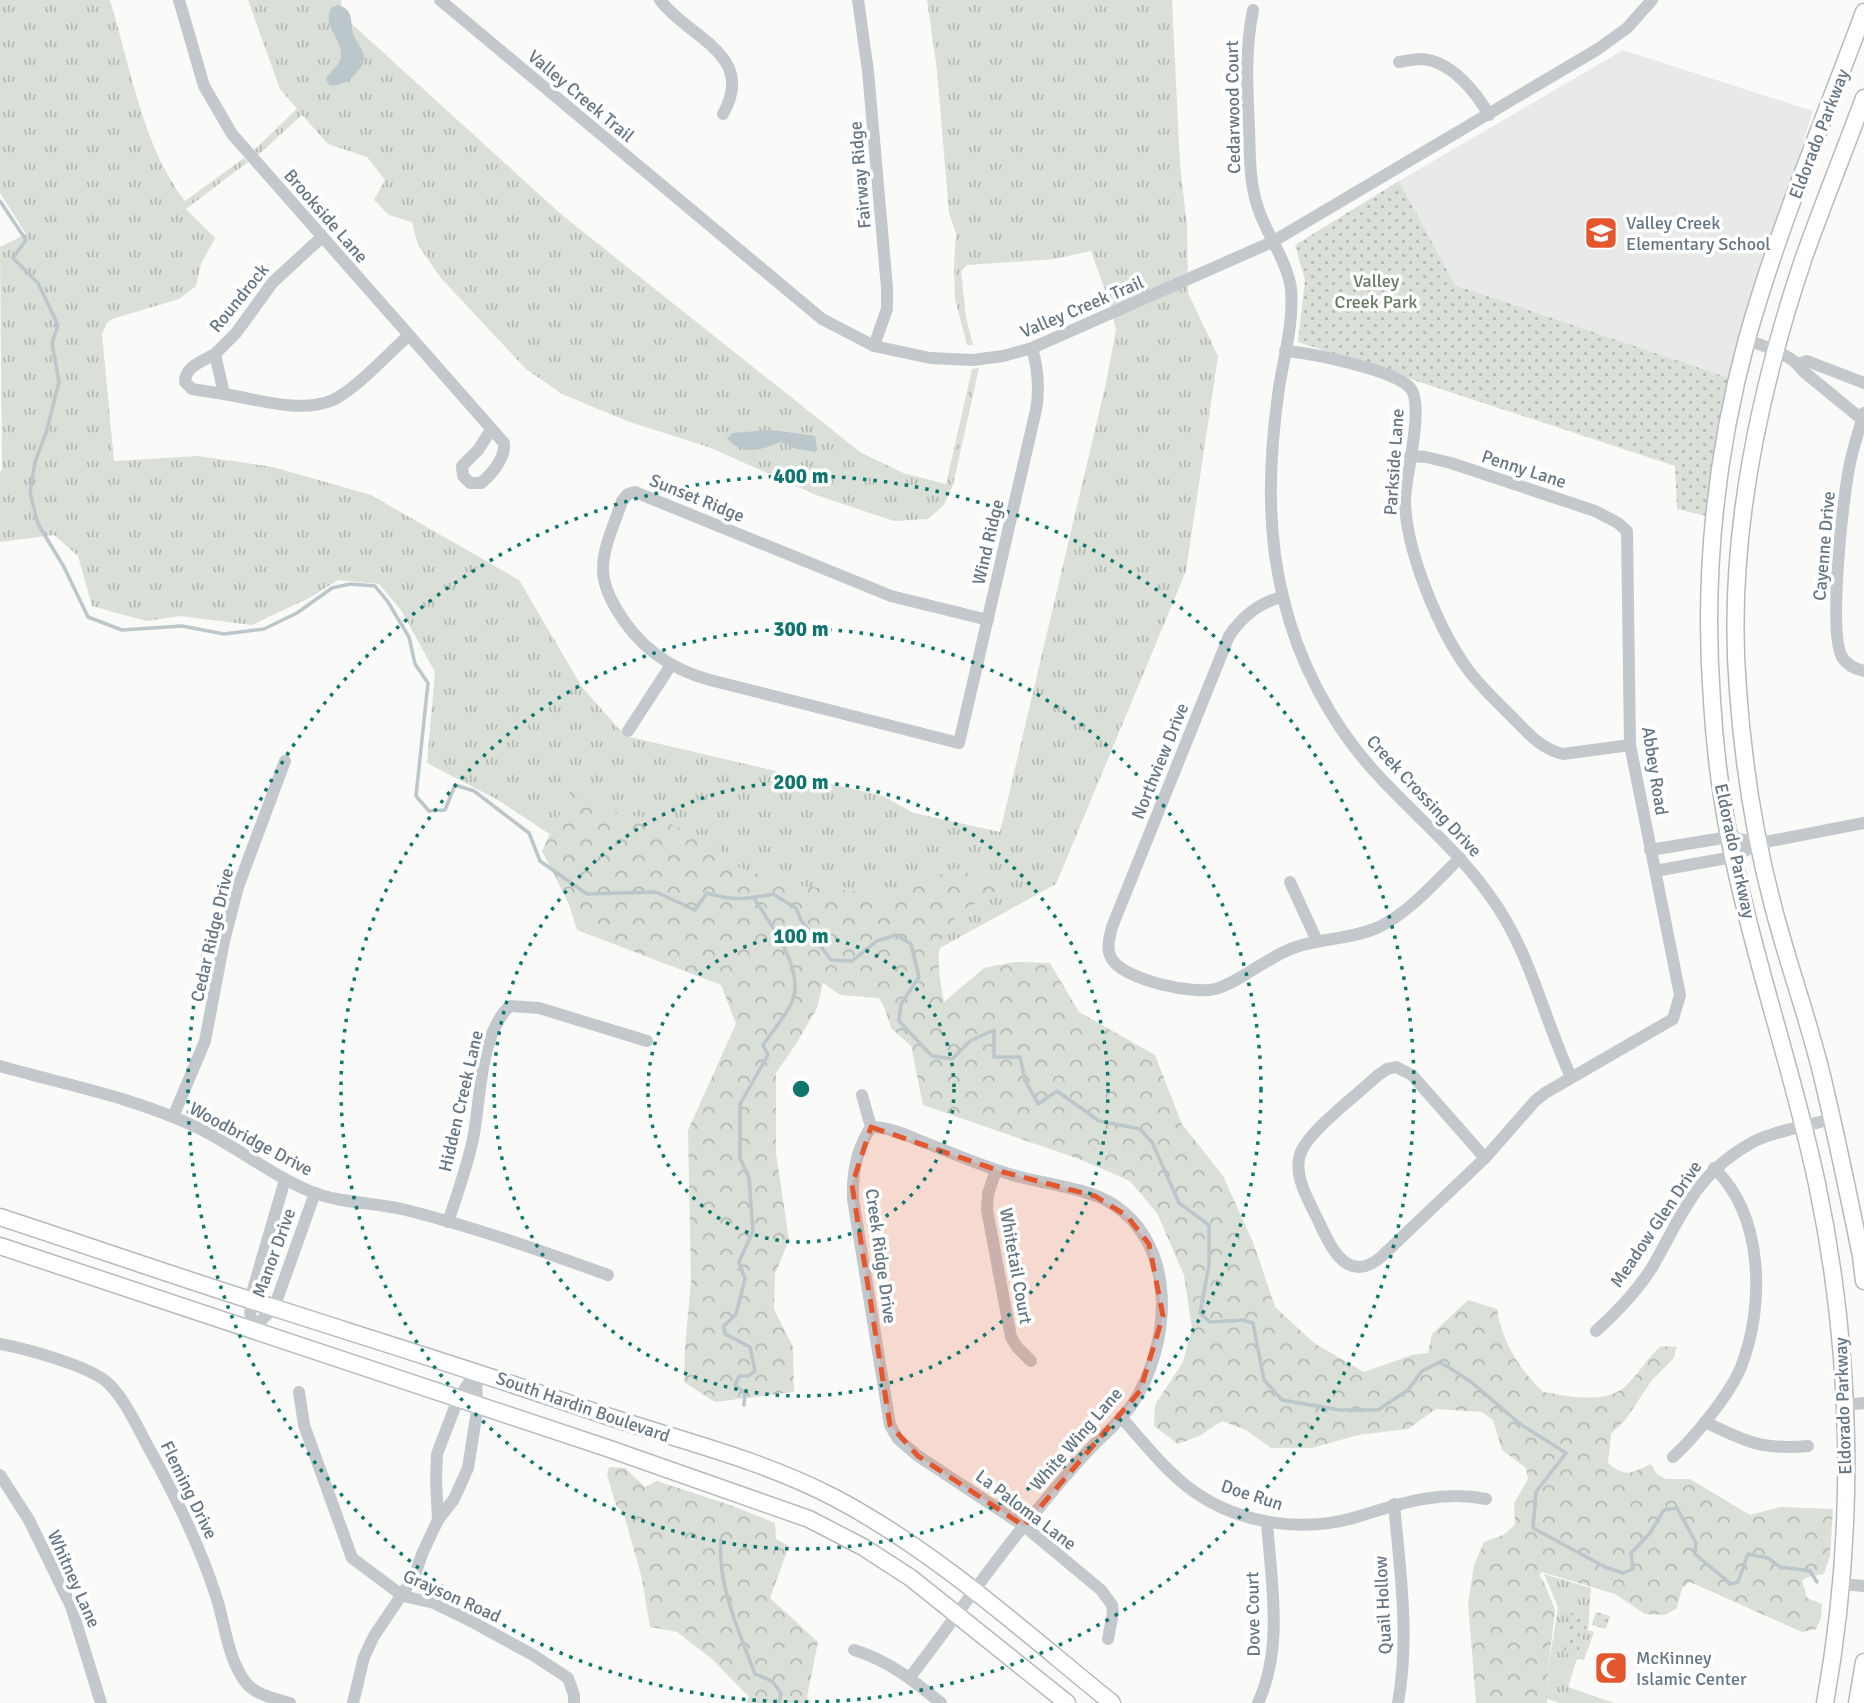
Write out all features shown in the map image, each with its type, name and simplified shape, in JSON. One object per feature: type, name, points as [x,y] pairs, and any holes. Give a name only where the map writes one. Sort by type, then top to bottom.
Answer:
[{"type":"main road","name":"Eldorado Parkway","points":[[1826,1697],[1841,1584],[1846,1493],[1846,1405],[1834,1283],[1804,1127],[1729,837],[1714,730],[1709,599],[1721,468],[1730,413],[1747,340],[1774,253],[1864,12]]},
{"type":"main road","name":"Eldorado Parkway","points":[[1864,98],[1802,264],[1775,351],[1749,473],[1737,609],[1742,734],[1760,843],[1771,901],[1823,1080],[1859,1243],[1864,1281]]},
{"type":"main road","name":"South Hardin Boulevard","points":[[0,1217],[727,1454],[805,1484],[889,1529],[974,1591],[1112,1703]]},
{"type":"main road","name":"South Hardin Boulevard","points":[[0,1246],[809,1519],[863,1547],[911,1578],[1067,1703]]},
{"type":"main road","points":[[1826,1697],[1858,1699],[1864,1662]]},
{"type":"street","name":"Brookside Lane","points":[[178,0],[200,75],[220,116],[240,144],[491,430]]},
{"type":"street","name":"Valley Creek Trail","points":[[440,0],[803,305],[843,332],[874,346],[912,356],[944,360],[990,358],[1032,348],[1272,242],[1610,41],[1633,22],[1652,0]]},
{"type":"street","points":[[660,0],[725,60],[733,84],[732,96],[723,114]]},
{"type":"street","name":"Fairway Ridge","points":[[858,0],[868,71],[887,288],[887,309],[874,346]]},
{"type":"street","name":"Cedarwood Court","points":[[1253,10],[1246,55],[1250,169],[1259,210],[1272,242]]},
{"type":"street","points":[[1399,62],[1422,59],[1444,67],[1471,89],[1489,115]]},
{"type":"street","name":"Roundrock","points":[[322,237],[273,282],[232,338],[215,354],[191,368],[185,375],[185,382],[192,389],[299,405],[326,402],[352,387],[408,336]]},
{"type":"street","name":"Creek Crossing Drive","points":[[1272,242],[1281,258],[1292,303],[1275,421],[1270,486],[1274,545],[1283,597],[1293,630],[1312,677],[1345,736],[1375,772],[1460,858],[1492,898],[1515,935],[1571,1077]]},
{"type":"street","points":[[1747,340],[1798,363],[1803,371],[1863,418]]},
{"type":"street","name":"Wind Ridge","points":[[959,743],[1038,398],[1038,373],[1032,348]]},
{"type":"street","name":"Parkside Lane","points":[[1286,351],[1313,354],[1360,367],[1400,380],[1411,389],[1416,402],[1405,499],[1412,548],[1424,585],[1440,620],[1467,668],[1480,685],[1535,740],[1553,752],[1563,754],[1630,745]]},
{"type":"street","name":"Roundrock","points":[[215,354],[224,394]]},
{"type":"street","points":[[1798,363],[1807,361],[1864,383]]},
{"type":"street","name":"Cayenne Drive","points":[[1863,418],[1850,460],[1842,523],[1836,625],[1841,656],[1847,663],[1864,671]]},
{"type":"street","name":"Penny Lane","points":[[1410,456],[1451,463],[1595,511],[1623,527]]},
{"type":"street","name":"Sunset Ridge","points":[[959,743],[710,680],[671,665],[653,654],[628,628],[613,603],[605,584],[603,565],[607,546],[622,501],[631,492],[639,493],[891,596],[988,620]]},
{"type":"street","name":"Abbey Road","points":[[1571,1077],[1673,1019],[1680,995],[1630,745],[1629,540],[1628,531],[1623,527]]},
{"type":"street","name":"Northview Drive","points":[[1283,597],[1252,611],[1239,622],[1229,636],[1112,927],[1108,946],[1114,962],[1121,968],[1162,985],[1184,990],[1215,989],[1278,954],[1317,942]]},
{"type":"street","points":[[628,731],[671,665]]},
{"type":"street","name":"Cedar Ridge Drive","points":[[173,1117],[205,1041],[224,941],[238,887],[285,761]]},
{"type":"street","points":[[1655,871],[1733,857],[1760,843],[1864,823]]},
{"type":"street","points":[[1650,850],[1729,837],[1760,843]]},
{"type":"street","points":[[1290,882],[1317,942],[1378,927],[1422,895],[1460,858]]},
{"type":"street","name":"Hidden Creek Lane","points":[[448,1222],[472,1141],[492,1036],[501,1014],[510,1006],[539,1008],[646,1041]]},
{"type":"street","name":"Woodbridge Drive","points":[[0,1066],[92,1088],[143,1104],[221,1140],[285,1180],[315,1193],[357,1204],[402,1209],[608,1275]]},
{"type":"street","points":[[1485,1158],[1412,1075],[1396,1067],[1377,1076],[1308,1139],[1298,1163],[1306,1196],[1332,1249],[1349,1264],[1364,1267],[1381,1257],[1485,1158],[1535,1101],[1571,1077]]},
{"type":"street","points":[[862,1096],[871,1127]]},
{"type":"street","name":"Meadow Glen Drive","points":[[1596,1331],[1640,1284],[1682,1211],[1714,1168],[1756,1140],[1831,1119]]},
{"type":"street","name":"White Wing Lane","points":[[871,1127],[892,1130],[996,1170],[1112,1203],[1140,1229],[1149,1244],[1161,1285],[1163,1316],[1152,1360],[1140,1391],[1121,1417],[1078,1461],[1024,1526],[909,1677]]},
{"type":"street","name":"Creek Ridge Drive","points":[[871,1127],[865,1135],[854,1171],[853,1199],[890,1425]]},
{"type":"street","points":[[1673,1457],[1705,1422],[1740,1369],[1752,1328],[1756,1289],[1749,1231],[1742,1210],[1724,1178],[1714,1168]]},
{"type":"street","name":"Whitetail Court","points":[[996,1170],[988,1194],[987,1210],[1011,1337],[1031,1362]]},
{"type":"street","name":"Manor Drive","points":[[251,1330],[250,1300],[285,1180]]},
{"type":"street","name":"Manor Drive","points":[[251,1330],[274,1308],[315,1193]]},
{"type":"street","name":"Fleming Drive","points":[[0,1344],[26,1349],[68,1364],[109,1384],[134,1420],[172,1490],[199,1548],[216,1594],[236,1665],[247,1685],[267,1696],[290,1703]]},
{"type":"street","points":[[438,1520],[438,1454],[458,1399],[476,1371]]},
{"type":"street","points":[[353,1703],[364,1657],[374,1636],[415,1575],[438,1520],[454,1499],[468,1468],[477,1405],[476,1371]]},
{"type":"street","name":"Grayson Road","points":[[299,1392],[304,1425],[352,1558],[402,1595],[434,1603],[533,1655],[568,1678],[574,1699]]},
{"type":"street","points":[[1846,1405],[1864,1403]]},
{"type":"street","name":"Doe Run","points":[[1121,1417],[1168,1469],[1197,1494],[1228,1509],[1267,1522],[1301,1525],[1333,1523],[1394,1504],[1443,1496],[1486,1499]]},
{"type":"street","points":[[1705,1422],[1744,1441],[1778,1449],[1808,1446]]},
{"type":"street","name":"La Paloma Lane","points":[[890,1425],[898,1439],[918,1456],[1024,1526],[1109,1599],[1114,1613],[1108,1639]]},
{"type":"street","name":"Whitney Lane","points":[[0,1475],[29,1520],[71,1606],[102,1703]]},
{"type":"street","name":"Quail Hollow","points":[[1394,1504],[1403,1605],[1404,1655],[1398,1703]]},
{"type":"street","name":"Dove Court","points":[[1258,1703],[1272,1665],[1274,1641],[1267,1522]]},
{"type":"street","points":[[1841,1584],[1864,1586]]},
{"type":"street","points":[[854,1650],[879,1659],[909,1677],[941,1703]]},
{"type":"highlighted area","points":[[871,1127],[1003,1172],[1095,1196],[1127,1216],[1149,1244],[1163,1316],[1140,1391],[1024,1526],[918,1456],[890,1425],[852,1185]]},
{"type":"shaded area","points":[[338,5],[350,14],[354,36],[364,57],[356,73],[346,82],[334,86],[329,85],[326,79],[341,56],[339,44],[330,27],[329,15],[331,8]]},
{"type":"shaded area","name":"Valley Creek Elementary School","points":[[1623,50],[1813,111],[1729,378],[1455,285],[1399,181]]},
{"type":"shaded area","points":[[772,430],[815,436],[817,450],[797,449],[780,442],[746,450],[727,439],[732,433]]},
{"type":"green space","points":[[0,0],[110,0],[148,131],[158,156],[185,201],[244,158],[248,162],[186,209],[215,238],[201,264],[196,286],[179,299],[112,319],[102,334],[114,461],[198,456],[273,467],[371,495],[519,580],[582,687],[618,728],[630,737],[883,796],[914,813],[1000,832],[1106,383],[1116,330],[1110,304],[1091,251],[1055,259],[967,265],[961,271],[966,317],[973,345],[967,345],[955,299],[956,233],[949,213],[937,70],[927,0],[1172,0],[1180,165],[1187,226],[1188,293],[1218,356],[1186,571],[1056,884],[938,949],[840,943],[560,841],[498,800],[427,763],[435,672],[401,610],[379,584],[338,580],[311,597],[252,625],[180,616],[146,621],[92,606],[78,556],[54,535],[0,542],[0,247],[26,234],[0,193]]},
{"type":"green space","points":[[248,0],[341,0],[342,15],[562,215],[860,452],[903,473],[946,484],[972,369],[979,368],[953,485],[944,505],[928,519],[894,521],[816,495],[711,448],[627,421],[562,394],[526,369],[440,277],[418,245],[412,222],[389,215],[374,200],[385,180],[367,157],[328,144],[302,115],[258,155],[254,150],[297,109],[280,89]]},
{"type":"green space","name":"Valley Creek Park","points":[[1399,181],[1455,285],[1729,378],[1706,516],[1677,509],[1675,466],[1298,342],[1305,280],[1295,245]]},
{"type":"green space","points":[[571,790],[615,812],[664,821],[714,843],[731,864],[789,885],[893,895],[955,868],[1003,888],[966,909],[945,931],[940,944],[939,959],[944,1002],[984,968],[1014,962],[1050,963],[1079,1012],[1155,1055],[1182,1124],[1223,1176],[1253,1242],[1275,1307],[1314,1343],[1364,1372],[1412,1355],[1428,1353],[1432,1334],[1468,1300],[1497,1309],[1507,1344],[1526,1374],[1543,1392],[1587,1398],[1619,1391],[1661,1346],[1676,1347],[1674,1358],[1652,1380],[1626,1419],[1611,1434],[1608,1463],[1624,1472],[1651,1464],[1657,1474],[1666,1479],[1690,1479],[1750,1515],[1780,1507],[1833,1509],[1830,1556],[1824,1574],[1802,1580],[1807,1598],[1822,1604],[1821,1618],[1816,1629],[1802,1632],[1690,1582],[1682,1588],[1677,1608],[1665,1615],[1645,1614],[1615,1594],[1542,1572],[1539,1575],[1555,1610],[1547,1703],[1476,1703],[1468,1603],[1474,1565],[1484,1542],[1503,1535],[1515,1525],[1514,1503],[1528,1479],[1526,1468],[1502,1450],[1493,1420],[1482,1412],[1436,1409],[1408,1429],[1358,1435],[1312,1448],[1271,1448],[1246,1430],[1222,1421],[1199,1436],[1178,1444],[1154,1426],[1155,1405],[1183,1362],[1192,1328],[1184,1275],[1157,1213],[1130,1181],[1079,1159],[923,1105],[911,1046],[891,1028],[879,998],[841,995],[823,983],[817,1008],[776,1073],[776,1153],[789,1240],[775,1274],[774,1309],[793,1347],[794,1392],[715,1402],[684,1382],[691,1282],[688,1130],[736,1024],[721,985],[577,930],[569,904],[542,851]]},
{"type":"green space","points":[[609,1467],[625,1468],[645,1487],[657,1481],[775,1523],[776,1539],[789,1546],[770,1598],[818,1642],[807,1697],[811,1703],[746,1703],[749,1697],[712,1659],[677,1632],[650,1627],[642,1579],[624,1514],[616,1505],[607,1475]]},
{"type":"green space","points":[[1544,1574],[1591,1588],[1588,1630],[1594,1632],[1584,1660],[1577,1659],[1568,1687],[1614,1703],[1560,1703],[1547,1699],[1548,1670],[1558,1607]]},
{"type":"green space","points":[[1596,1612],[1610,1616],[1606,1629],[1592,1625]]},
{"type":"green space","points":[[1571,1613],[1589,1619],[1583,1636],[1565,1630]]},
{"type":"green space","points":[[1569,1633],[1583,1638],[1577,1656],[1563,1652]]},
{"type":"waterway","points":[[0,201],[26,240],[13,258],[38,283],[58,325],[52,343],[59,382],[46,433],[35,462],[30,493],[38,524],[64,567],[88,617],[122,630],[182,626],[224,634],[264,629],[297,613],[332,588],[350,584],[375,586],[409,637],[415,664],[428,683],[416,796],[429,811],[445,810],[455,785],[474,791],[529,833],[540,861],[587,894],[656,892],[695,910],[707,893],[740,898],[773,894],[796,908],[801,920],[831,960],[852,961],[877,941],[896,935],[911,944],[919,977],[901,1004],[899,1021],[932,1056],[952,1059],[970,1041],[994,1030],[994,1057],[1020,1057],[1025,1080],[1038,1104],[1057,1091],[1099,1121],[1140,1129],[1152,1142],[1179,1203],[1209,1225],[1209,1265],[1200,1313],[1210,1322],[1243,1320],[1253,1323],[1264,1380],[1282,1400],[1340,1410],[1378,1410],[1408,1390],[1422,1371],[1440,1362],[1470,1381],[1520,1424],[1566,1453],[1536,1492],[1533,1528],[1605,1567],[1623,1573],[1633,1569],[1631,1553],[1650,1533],[1664,1510],[1677,1508],[1696,1543],[1695,1554],[1731,1584],[1738,1582],[1748,1554],[1768,1558],[1780,1567],[1810,1571],[1817,1582]]},
{"type":"waterway","points":[[744,1405],[745,1393],[735,1385],[739,1376],[749,1376],[755,1371],[750,1347],[725,1334],[724,1326],[736,1314],[745,1279],[739,1262],[753,1231],[749,1178],[740,1158],[740,1104],[768,1055],[763,1045],[791,1004],[795,991],[791,963],[785,949],[754,898]]},
{"type":"waterway","points":[[721,1539],[722,1573],[736,1625],[755,1674],[772,1681],[781,1693],[779,1703]]},
{"type":"place","name":"Valley Creek Elementary School","points":[[1601,233]]},
{"type":"place","name":"McKinney Islamic Center","points":[[1611,1668]]}]
